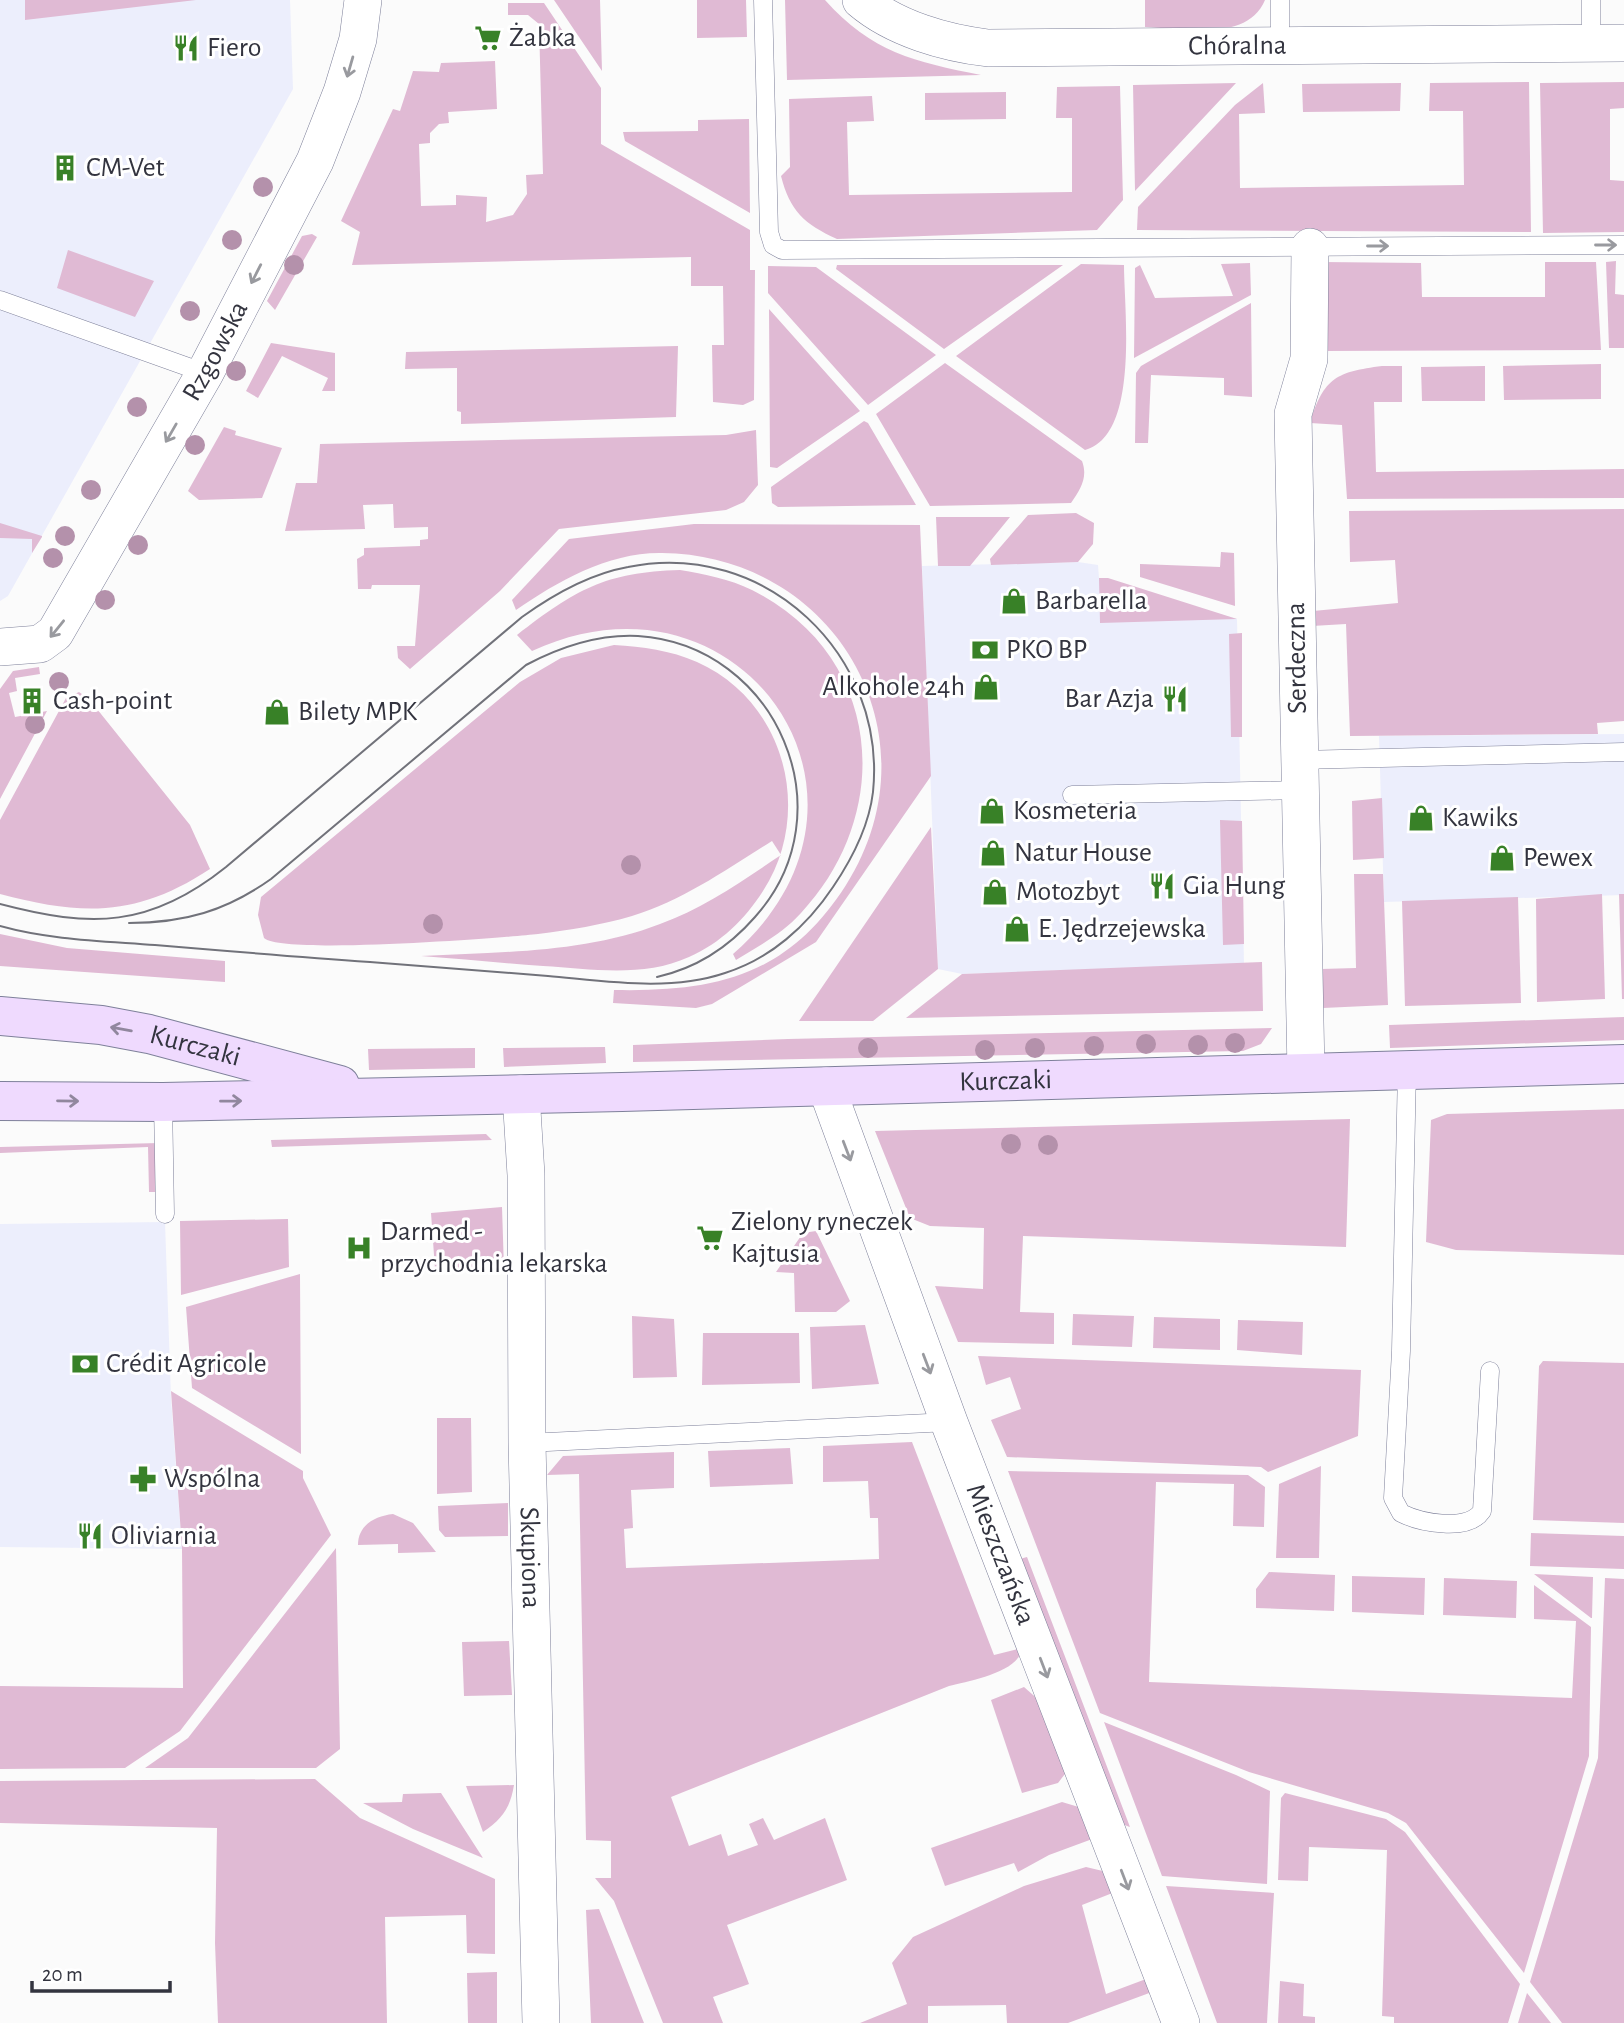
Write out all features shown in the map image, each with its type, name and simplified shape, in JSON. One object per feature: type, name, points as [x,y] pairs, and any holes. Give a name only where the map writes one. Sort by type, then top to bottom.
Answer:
[{"type":"street","name":"Rzgowska","points":[[0,646],[40,645],[55,634],[205,373],[315,161],[341,96],[358,39],[363,0]]},
{"type":"street","name":"Chóralna","points":[[862,0],[912,28],[953,44],[988,48],[1607,43]]},
{"type":"street","name":"Serdeczna","points":[[1306,1072],[1293,414],[1309,359],[1310,247]]},
{"type":"street","name":"Kurczaki","points":[[0,1016],[101,1025],[149,1034],[387,1097]]},
{"type":"street","name":"Kurczaki","points":[[0,1101],[163,1102],[521,1094],[1624,1064]]},
{"type":"street","name":"Mieszczańska","points":[[826,1086],[949,1422],[1181,2023]]},
{"type":"street","name":"Skupiona","points":[[521,1094],[526,1175],[527,1443],[541,2023]]},
{"type":"lane","points":[[762,0],[769,232],[773,245],[782,250],[1624,245]]},
{"type":"lane","points":[[1280,0],[1280,46]]},
{"type":"lane","points":[[1591,0],[1607,43]]},
{"type":"lane","points":[[0,300],[205,373]]},
{"type":"lane","points":[[1072,794],[1624,752]]},
{"type":"lane","points":[[1407,1069],[1401,1350],[1393,1498],[1401,1513],[1427,1521],[1466,1523],[1477,1519],[1482,1511],[1490,1371]]},
{"type":"lane","points":[[163,1102],[165,1214]]},
{"type":"lane","points":[[527,1443],[949,1422]]},
{"type":"shaded area","points":[[0,0],[290,0],[293,89],[8,596],[0,601]]},
{"type":"shaded area","points":[[25,0],[196,0],[25,20]]},
{"type":"shaded area","points":[[554,0],[600,0],[602,71]]},
{"type":"shaded area","points":[[697,0],[746,0],[747,37],[697,38]]},
{"type":"shaded area","points":[[785,0],[825,0],[860,32],[895,52],[935,65],[981,75],[787,80]]},
{"type":"shaded area","points":[[1145,0],[1265,0],[1256,14],[1244,22],[1229,28],[1194,30],[1145,27]]},
{"type":"shaded area","points":[[508,3],[544,3],[601,88],[601,144],[750,230],[750,270],[755,270],[754,400],[743,405],[713,402],[712,345],[724,345],[723,286],[691,286],[691,257],[352,265],[360,232],[341,221],[393,109],[400,111],[413,71],[439,72],[441,63],[495,61],[497,109],[448,112],[449,123],[439,124],[430,133],[430,143],[419,144],[421,206],[456,205],[456,195],[487,197],[486,222],[513,215],[527,194],[526,175],[543,174],[539,24],[528,15],[508,15]]},
{"type":"shaded area","points":[[1529,82],[1531,232],[1137,230],[1138,207],[1235,105],[1263,83],[1265,113],[1239,114],[1240,188],[1464,185],[1463,111],[1429,111],[1430,83]]},
{"type":"shaded area","points":[[1624,82],[1624,108],[1610,109],[1610,180],[1624,181],[1624,232],[1543,233],[1540,83]]},
{"type":"shaded area","points":[[1236,83],[1135,191],[1133,85]]},
{"type":"shaded area","points":[[1401,83],[1400,111],[1303,112],[1302,84]]},
{"type":"shaded area","points":[[1120,86],[1123,200],[1097,230],[837,239],[816,228],[800,215],[789,198],[781,176],[790,167],[789,99],[872,96],[874,121],[847,122],[849,195],[1072,192],[1072,118],[1056,118],[1057,87]]},
{"type":"shaded area","points":[[1006,92],[1006,119],[925,120],[925,93]]},
{"type":"shaded area","points":[[749,119],[750,213],[625,141],[623,132],[698,131],[698,120]]},
{"type":"shaded area","points":[[312,234],[317,237],[275,310],[267,301],[302,236]]},
{"type":"shaded area","points":[[68,250],[154,281],[135,317],[57,288]]},
{"type":"shaded area","points":[[1616,261],[1615,294],[1624,295],[1624,348],[1609,348],[1606,262]]},
{"type":"shaded area","points":[[1323,262],[1421,263],[1422,297],[1545,297],[1545,262],[1596,262],[1601,350],[1323,351]]},
{"type":"shaded area","points":[[1250,263],[1251,295],[1134,358],[1135,268],[1140,265],[1155,298],[1233,296],[1221,264]]},
{"type":"shaded area","points":[[1081,264],[1124,265],[1126,311],[1122,397],[1114,421],[1102,440],[1085,450],[956,356]]},
{"type":"shaded area","points":[[837,265],[1063,265],[944,349],[836,269]]},
{"type":"shaded area","points":[[768,266],[816,267],[936,355],[868,405],[768,293]]},
{"type":"shaded area","points":[[1251,303],[1252,397],[1224,395],[1224,378],[1151,375],[1148,443],[1135,443],[1136,373],[1141,366]]},
{"type":"shaded area","points":[[769,309],[860,411],[777,468],[770,467]]},
{"type":"shaded area","points":[[271,343],[335,353],[335,391],[322,391],[328,378],[282,356],[258,398],[246,391]]},
{"type":"shaded area","points":[[678,346],[676,417],[461,424],[461,412],[457,411],[457,368],[405,369],[406,352]]},
{"type":"shaded area","points":[[945,363],[1082,461],[1082,483],[1071,503],[930,506],[876,414]]},
{"type":"shaded area","points":[[1601,364],[1601,399],[1504,400],[1503,366]]},
{"type":"shaded area","points":[[1402,366],[1402,402],[1374,402],[1376,472],[1624,469],[1624,498],[1347,499],[1342,425],[1310,423],[1321,396],[1334,380],[1354,371]]},
{"type":"shaded area","points":[[1485,366],[1485,401],[1422,401],[1421,367]]},
{"type":"shaded area","points":[[864,421],[868,423],[916,505],[778,507],[772,503],[771,487]]},
{"type":"shaded area","points":[[224,427],[236,431],[235,435],[282,448],[262,498],[199,500],[188,491]]},
{"type":"shaded area","points":[[756,430],[758,485],[744,502],[726,510],[559,529],[500,591],[410,669],[398,658],[397,646],[415,646],[420,585],[372,585],[371,589],[358,589],[357,559],[364,555],[364,548],[420,546],[420,540],[428,539],[428,527],[394,528],[393,504],[363,505],[365,529],[285,531],[296,483],[317,483],[320,444],[726,435]]},
{"type":"shaded area","points":[[1624,509],[1624,721],[1597,723],[1598,734],[1350,736],[1346,624],[1312,626],[1313,611],[1398,603],[1395,560],[1350,562],[1349,511]]},
{"type":"shaded area","points":[[1076,513],[1094,523],[1093,544],[1078,562],[991,565],[990,559],[1028,515]]},
{"type":"shaded area","points":[[936,517],[1010,517],[970,566],[938,566]]},
{"type":"shaded area","points":[[0,523],[42,537],[32,553],[32,539],[0,538]]},
{"type":"shaded area","points":[[694,524],[920,525],[931,776],[816,942],[712,1004],[696,1008],[613,1003],[614,990],[651,990],[717,982],[774,959],[800,940],[824,916],[846,885],[872,828],[881,771],[875,715],[854,664],[821,620],[777,585],[724,562],[662,553],[642,554],[623,557],[585,570],[516,610],[512,600],[569,539]]},
{"type":"shaded area","points":[[1221,552],[1234,553],[1235,606],[1140,577],[1140,564],[1220,567]]},
{"type":"shaded area","points":[[1078,562],[1098,565],[1099,578],[1237,619],[1244,964],[962,974],[938,969],[922,566]]},
{"type":"shaded area","points":[[680,570],[717,577],[744,586],[795,618],[828,654],[850,694],[861,738],[862,783],[852,829],[832,873],[794,920],[736,960],[733,954],[784,892],[806,828],[803,764],[778,708],[734,663],[677,636],[608,630],[532,651],[517,635],[556,606],[592,586],[631,575]]},
{"type":"shaded area","points":[[1099,578],[1108,578],[1237,619],[1100,623]]},
{"type":"shaded area","points":[[1242,633],[1242,737],[1231,737],[1229,634]]},
{"type":"shaded area","points":[[614,645],[656,650],[697,662],[727,680],[752,703],[770,731],[782,762],[788,794],[787,827],[780,854],[772,841],[705,883],[651,909],[609,922],[573,929],[482,939],[394,944],[310,945],[280,943],[264,938],[258,915],[261,897],[520,682],[561,658]]},
{"type":"shaded area","points":[[39,667],[40,674],[15,678],[17,691],[9,693],[15,717],[47,711],[0,799],[0,689],[13,671]]},
{"type":"shaded area","points":[[79,692],[89,699],[190,825],[210,869],[158,896],[109,908],[58,906],[0,894],[0,820],[66,698]]},
{"type":"shaded area","points":[[1624,734],[1624,895],[1384,902],[1379,736]]},
{"type":"shaded area","points":[[1382,798],[1384,858],[1353,860],[1352,801]]},
{"type":"shaded area","points":[[1220,820],[1242,821],[1244,944],[1223,945]]},
{"type":"shaded area","points":[[931,827],[938,969],[873,1021],[799,1021]]},
{"type":"shaded area","points":[[779,856],[763,891],[740,920],[712,945],[671,964],[635,970],[598,970],[421,956],[572,946],[631,934],[692,910]]},
{"type":"shaded area","points":[[1354,874],[1383,874],[1388,1005],[1323,1008],[1321,969],[1356,968]]},
{"type":"shaded area","points":[[1602,894],[1605,999],[1537,1002],[1536,899]]},
{"type":"shaded area","points":[[1619,894],[1624,894],[1624,999],[1622,999]]},
{"type":"shaded area","points":[[1518,897],[1521,1003],[1405,1006],[1402,901]]},
{"type":"shaded area","points":[[0,934],[67,948],[225,961],[225,982],[0,966]]},
{"type":"shaded area","points":[[1262,962],[1263,1011],[906,1018],[962,974]]},
{"type":"shaded area","points":[[1624,1017],[1624,1040],[1390,1048],[1389,1025]]},
{"type":"shaded area","points":[[1272,1028],[1261,1044],[1243,1051],[633,1062],[633,1045]]},
{"type":"shaded area","points":[[605,1047],[606,1063],[504,1067],[503,1048]]},
{"type":"shaded area","points":[[475,1048],[475,1068],[369,1070],[368,1049]]},
{"type":"shaded area","points":[[1624,1109],[1624,1255],[1456,1250],[1426,1242],[1431,1120],[1447,1114]]},
{"type":"shaded area","points":[[1350,1119],[1346,1247],[1023,1236],[1020,1312],[1054,1313],[1054,1344],[958,1342],[935,1286],[983,1289],[984,1228],[930,1226],[910,1218],[875,1131]]},
{"type":"shaded area","points":[[486,1134],[492,1140],[272,1147],[271,1140]]},
{"type":"shaded area","points":[[159,1143],[160,1192],[149,1192],[148,1147],[0,1153],[0,1147]]},
{"type":"shaded area","points":[[502,1207],[504,1269],[435,1269],[431,1213]]},
{"type":"shaded area","points":[[288,1219],[289,1267],[181,1295],[180,1221]]},
{"type":"shaded area","points":[[165,1222],[171,1398],[182,1549],[0,1547],[0,1224]]},
{"type":"shaded area","points":[[816,1231],[850,1301],[836,1312],[795,1312],[794,1273],[776,1272],[803,1233]]},
{"type":"shaded area","points":[[300,1274],[301,1454],[192,1388],[186,1307]]},
{"type":"shaded area","points":[[1073,1314],[1134,1316],[1132,1347],[1072,1345]]},
{"type":"shaded area","points":[[632,1316],[674,1319],[677,1377],[633,1378]]},
{"type":"shaded area","points":[[1154,1317],[1220,1319],[1220,1350],[1153,1348]]},
{"type":"shaded area","points":[[1238,1320],[1303,1322],[1302,1355],[1237,1350]]},
{"type":"shaded area","points":[[865,1325],[879,1384],[812,1389],[810,1327]]},
{"type":"shaded area","points":[[703,1333],[799,1333],[800,1383],[702,1385]]},
{"type":"shaded area","points":[[978,1356],[1361,1370],[1358,1436],[1268,1472],[1261,1467],[1007,1457],[991,1420],[1021,1409],[1010,1377],[986,1385]]},
{"type":"shaded area","points":[[1543,1361],[1624,1363],[1624,1523],[1533,1520],[1539,1366]]},
{"type":"shaded area","points":[[171,1391],[303,1471],[303,1478],[331,1535],[180,1731],[125,1768],[0,1769],[0,1686],[183,1688],[182,1549]]},
{"type":"shaded area","points":[[437,1418],[471,1418],[472,1492],[437,1494]]},
{"type":"shaded area","points":[[912,1442],[994,1655],[1022,1648],[1019,1656],[1013,1663],[992,1674],[949,1686],[671,1797],[689,1846],[721,1834],[728,1856],[758,1845],[749,1824],[763,1818],[774,1840],[825,1818],[847,1880],[727,1925],[749,1984],[713,1997],[723,2023],[663,2023],[614,1901],[595,1878],[611,1878],[611,1841],[586,1840],[579,1474],[547,1475],[563,1456],[674,1452],[674,1488],[631,1490],[633,1528],[624,1529],[626,1568],[879,1559],[878,1518],[870,1518],[868,1481],[823,1482],[823,1446]]},
{"type":"shaded area","points":[[790,1448],[793,1484],[710,1487],[708,1451]]},
{"type":"shaded area","points":[[1321,1466],[1319,1558],[1276,1558],[1279,1484]]},
{"type":"shaded area","points":[[1008,1471],[1248,1475],[1265,1487],[1264,1527],[1233,1526],[1234,1484],[1156,1482],[1149,1682],[1572,1698],[1576,1621],[1534,1619],[1534,1585],[1591,1627],[1589,1756],[1524,1973],[1406,1823],[1388,1813],[1249,1772],[1100,1713]]},
{"type":"shaded area","points":[[508,1503],[508,1536],[445,1537],[439,1530],[438,1506]]},
{"type":"shaded area","points":[[393,1514],[413,1523],[436,1552],[398,1553],[398,1544],[358,1545],[364,1527],[380,1517]]},
{"type":"shaded area","points":[[1531,1533],[1624,1536],[1624,1569],[1530,1566]]},
{"type":"shaded area","points":[[336,1548],[340,1749],[316,1768],[145,1768],[188,1738]]},
{"type":"shaded area","points":[[1027,1557],[1130,1827],[1116,1822],[1016,1560]]},
{"type":"shaded area","points":[[1269,1572],[1335,1575],[1334,1611],[1256,1608],[1256,1589]]},
{"type":"shaded area","points":[[1534,1574],[1593,1577],[1592,1618],[1591,1618]]},
{"type":"shaded area","points":[[1352,1576],[1425,1578],[1424,1615],[1352,1612]]},
{"type":"shaded area","points":[[1444,1578],[1517,1581],[1516,1618],[1443,1615]]},
{"type":"shaded area","points":[[1605,1578],[1624,1579],[1624,2023],[1562,2023],[1530,1982],[1598,1758]]},
{"type":"shaded area","points":[[509,1641],[512,1695],[464,1696],[462,1642]]},
{"type":"shaded area","points":[[1024,1687],[1041,1702],[1068,1770],[1058,1783],[1022,1793],[991,1700]]},
{"type":"shaded area","points":[[1104,1722],[1270,1791],[1267,1884],[1162,1876]]},
{"type":"shaded area","points":[[315,1779],[360,1818],[495,1879],[495,1954],[467,1953],[466,1915],[385,1917],[387,2023],[218,2023],[215,1943],[217,1828],[0,1823],[0,1781]]},
{"type":"shaded area","points":[[514,1785],[504,1813],[483,1832],[466,1786]]},
{"type":"shaded area","points":[[441,1793],[483,1858],[413,1829],[363,1803],[402,1802],[403,1794]]},
{"type":"shaded area","points":[[1285,1793],[1386,1819],[1405,1832],[1520,1984],[1508,2023],[1394,2023],[1394,2017],[1382,2016],[1387,1850],[1309,1847],[1308,1881],[1278,1880],[1281,1798]]},
{"type":"shaded area","points":[[1062,1802],[1082,1808],[1095,1838],[1049,1855],[1018,1872],[1014,1863],[945,1886],[931,1848]]},
{"type":"shaded area","points":[[1086,1867],[1107,1872],[1115,1892],[1082,1905],[1106,1994],[1146,1979],[1152,1992],[1068,2023],[1007,2023],[1006,2005],[928,2006],[928,2023],[860,2023],[907,2004],[892,1963],[913,1937],[1024,1886]]},
{"type":"shaded area","points":[[1166,1886],[1274,1893],[1267,2023],[1217,2023]]},
{"type":"shaded area","points":[[599,1909],[644,2023],[591,2023],[586,1910]]},
{"type":"shaded area","points":[[497,1972],[497,2023],[468,2023],[467,1973]]},
{"type":"shaded area","points":[[1280,1981],[1304,1984],[1303,2016],[1315,2017],[1315,2023],[1278,2023]]},
{"type":"shaded area","points":[[1527,1993],[1551,2023],[1518,2023]]},
{"type":"tram line","points":[[0,904],[63,917],[91,919],[145,912],[171,902],[226,867],[522,617],[572,586],[628,567],[678,563],[726,571],[769,590],[807,618],[838,653],[860,695],[872,742],[873,792],[868,817],[853,854],[833,887],[799,928],[772,950],[741,967],[704,979],[637,984],[77,939],[0,926]]},
{"type":"tram line","points":[[129,923],[186,918],[221,907],[254,890],[271,879],[526,665],[580,643],[608,637],[638,636],[687,646],[728,669],[761,701],[784,741],[796,785],[796,830],[783,875],[755,917],[734,938],[711,955],[685,968],[657,977]]},
{"type":"place","name":"Żabka","points":[[488,38]]},
{"type":"place","name":"Fiero","points":[[186,48]]},
{"type":"place","name":"CM-Vet","points":[[65,168]]},
{"type":"place","name":"Barbarella","points":[[1014,601]]},
{"type":"place","name":"PKO BP","points":[[985,650]]},
{"type":"place","name":"Alkohole 24h","points":[[986,687]]},
{"type":"place","name":"Bar Azja","points":[[1175,699]]},
{"type":"place","name":"Cash-point","points":[[32,701]]},
{"type":"place","name":"Bilety MPK","points":[[277,712]]},
{"type":"place","name":"Kosmeteria","points":[[992,811]]},
{"type":"place","name":"Kawiks","points":[[1421,818]]},
{"type":"place","name":"Natur House","points":[[993,853]]},
{"type":"place","name":"Pewex","points":[[1502,858]]},
{"type":"place","name":"Gia Hung","points":[[1162,886]]},
{"type":"place","name":"Motozbyt","points":[[995,892]]},
{"type":"place","name":"E. Jędrzejewska","points":[[1017,929]]},
{"type":"place","name":"Zielony ryneczek Kajtusia","points":[[710,1238]]},
{"type":"place","name":"Darmed - przychodnia lekarska","points":[[359,1248]]},
{"type":"place","name":"Crédit Agricole","points":[[85,1364]]},
{"type":"place","name":"Wspólna","points":[[143,1479]]},
{"type":"place","name":"Oliviarnia","points":[[90,1536]]}]
